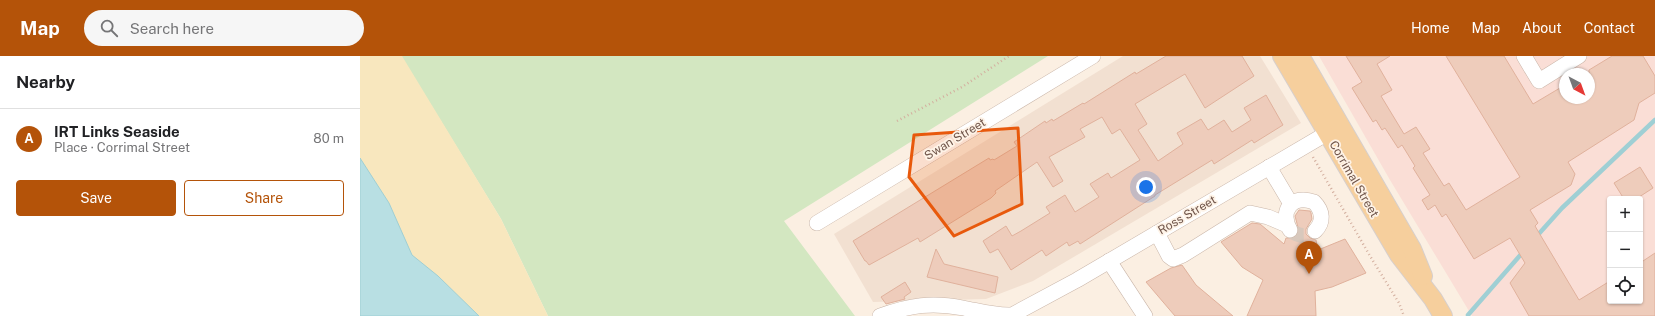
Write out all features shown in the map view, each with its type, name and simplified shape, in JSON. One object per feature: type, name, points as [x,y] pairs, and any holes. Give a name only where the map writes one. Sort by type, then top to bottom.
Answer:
[{"type":"main road","name":"Corrimal Street","points":[[1282,56],[1334,129]]},
{"type":"main road","name":"Corrimal Street","points":[[1300,56],[1334,129],[1399,255],[1433,299],[1443,316]]},
{"type":"street","name":"Swan Street","points":[[817,223],[1093,56]]},
{"type":"street","points":[[1524,56],[1539,81],[1579,56]]},
{"type":"street","name":"Ross Street","points":[[880,316],[910,306],[923,304],[961,307],[1001,316],[1016,313],[1032,302],[1077,280],[1334,129]]},
{"type":"street","points":[[1269,167],[1291,204]]},
{"type":"street","points":[[1157,233],[1169,256],[1174,259],[1250,213],[1264,216],[1288,228],[1286,214],[1291,204],[1302,199],[1308,200],[1318,206],[1322,218],[1315,231]]},
{"type":"street","points":[[1109,261],[1145,316]]},
{"type":"path","points":[[897,121],[962,87],[1009,56]]},
{"type":"path","points":[[1306,145],[1370,256],[1399,302],[1404,316]]},
{"type":"highlighted area","points":[[1018,128],[1022,204],[954,236],[909,177],[914,135]]},
{"type":"shaded area","points":[[1123,56],[1260,56],[1301,123],[1033,281],[986,299],[873,302],[834,234]]},
{"type":"shaded area","points":[[1319,56],[1655,56],[1655,316],[1472,316],[1390,180]]},
{"type":"green space","points":[[401,56],[1048,56],[784,221],[855,316],[548,316],[501,219]]},
{"type":"sand","points":[[360,56],[402,56],[501,219],[548,316],[360,316]]},
{"type":"water","points":[[360,158],[389,203],[412,255],[438,276],[479,316],[360,316]]},
{"type":"building","points":[[1166,56],[1242,56],[1254,76],[1205,108],[1185,74],[1135,104],[1147,124],[1138,130],[1158,161],[1183,144],[1177,133],[1201,119],[1208,130],[1224,120],[1232,132],[1251,120],[1244,108],[1266,95],[1283,125],[1254,143],[1252,140],[1214,164],[1212,160],[1080,244],[1078,241],[1069,246],[1067,242],[1046,256],[1042,250],[1011,270],[998,249],[990,253],[983,241],[1006,226],[1012,236],[1021,231],[1050,213],[1046,207],[1065,195],[1075,212],[1099,197],[1090,184],[1108,173],[1111,178],[1140,160],[1120,129],[1112,134],[1102,117],[1080,129],[1085,137],[1049,157],[1063,181],[1053,187],[1037,162],[995,191],[996,193],[991,198],[920,242],[918,238],[869,265],[865,261],[853,241],[989,158],[990,160],[994,160],[1017,146],[1014,142],[1045,121],[1046,123],[1052,119],[1053,121],[1083,103],[1084,104],[1135,72],[1136,74]]},
{"type":"building","points":[[1346,56],[1390,56],[1377,64],[1392,90],[1381,96],[1404,134],[1416,127],[1430,149],[1423,153],[1444,186],[1449,183],[1466,210],[1520,177],[1446,56],[1504,56],[1533,104],[1559,89],[1559,104],[1595,104],[1595,68],[1592,68],[1612,56],[1643,56],[1655,76],[1655,93],[1639,103],[1634,120],[1568,162],[1575,174],[1571,185],[1530,210],[1538,223],[1535,226],[1579,300],[1607,283],[1607,304],[1643,304],[1643,261],[1655,253],[1655,316],[1529,316],[1510,283],[1525,263],[1510,238],[1474,259],[1446,214],[1442,217],[1435,205],[1428,210],[1422,200],[1430,195],[1413,168],[1415,166],[1402,145],[1398,148],[1385,128],[1382,130],[1376,120],[1373,122],[1352,88],[1362,82]]},
{"type":"building","points":[[1640,167],[1653,188],[1641,196],[1622,196],[1614,183]]},
{"type":"building","points":[[1299,210],[1310,211],[1311,213],[1312,219],[1306,229],[1306,234],[1310,238],[1316,240],[1318,250],[1345,239],[1366,273],[1332,287],[1315,291],[1316,316],[1247,316],[1263,280],[1242,267],[1221,242],[1252,223],[1260,224],[1284,244],[1286,238],[1293,238],[1299,231],[1295,216]]},
{"type":"building","points":[[936,249],[944,264],[998,277],[995,293],[927,277]]},
{"type":"building","points":[[1182,265],[1196,285],[1233,316],[1175,316],[1146,282],[1171,268]]},
{"type":"building","points":[[905,282],[911,292],[904,297],[905,299],[886,304],[881,297]]},
{"type":"waterway","points":[[1536,237],[1562,208],[1655,120]]},
{"type":"waterway","points":[[1468,315],[1523,252]]},
{"type":"tunnel","points":[[1290,230],[1296,234],[1302,235],[1308,235],[1315,231]]},
{"type":"place","name":"IRT Links Seaside","points":[[1309,274]]}]
